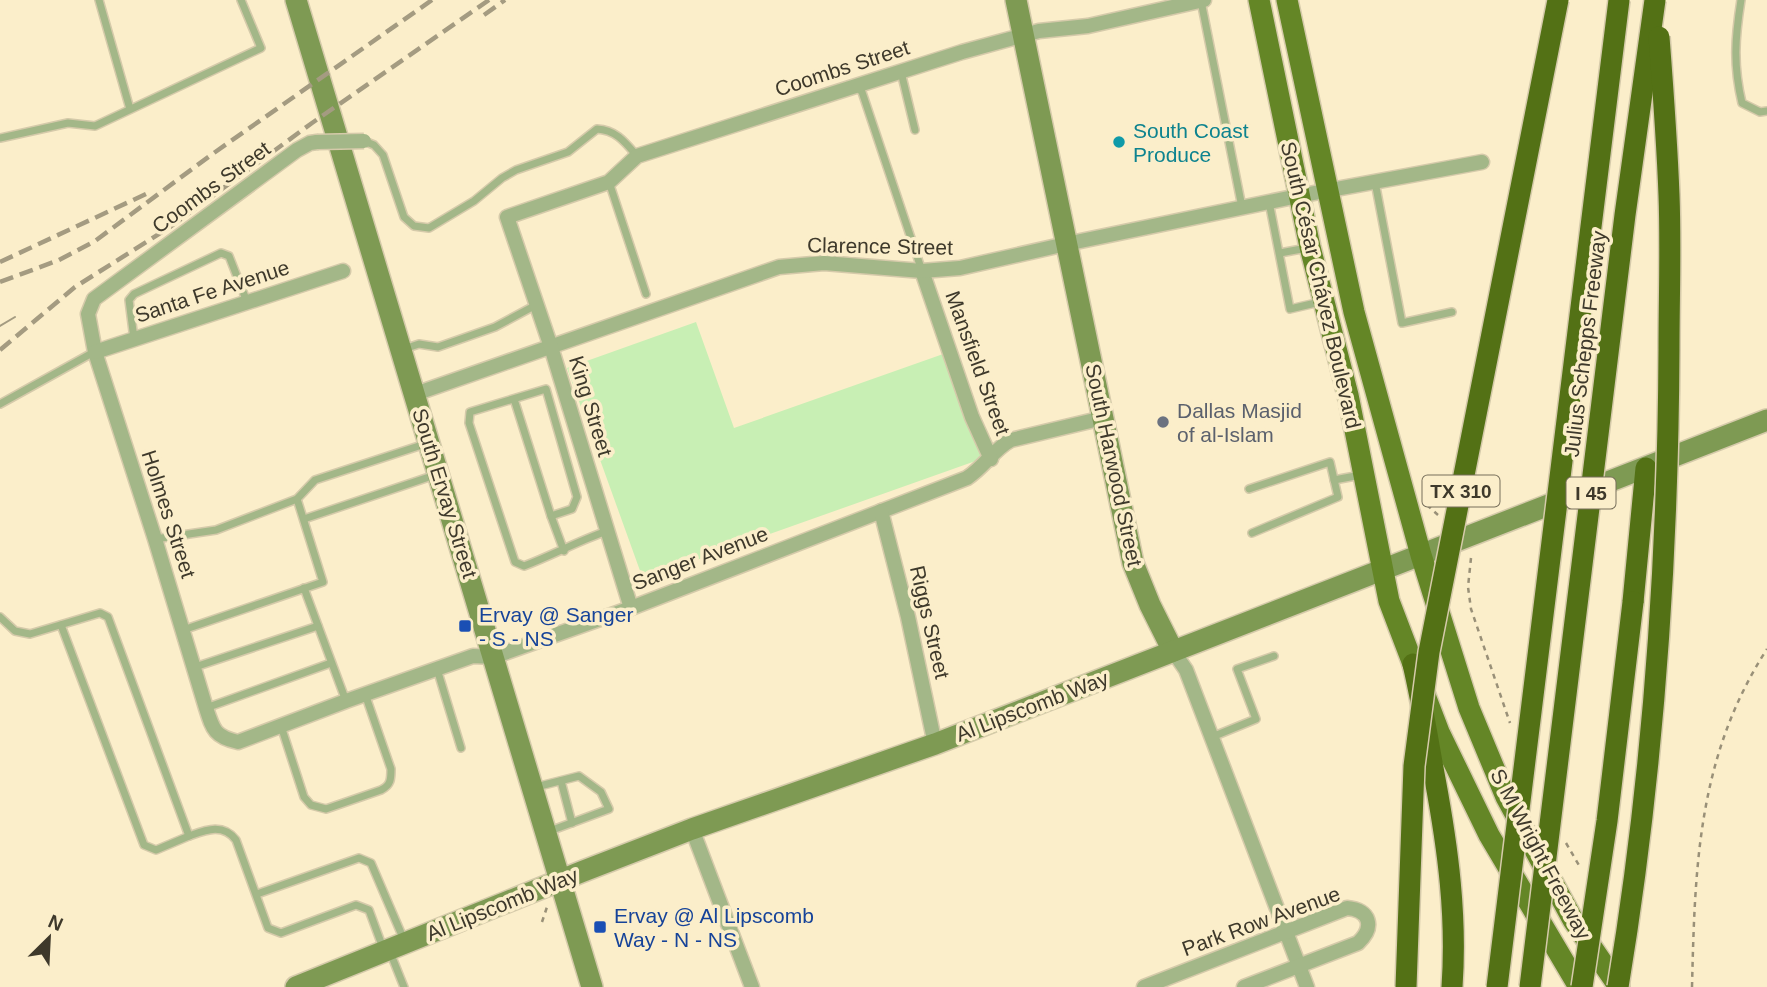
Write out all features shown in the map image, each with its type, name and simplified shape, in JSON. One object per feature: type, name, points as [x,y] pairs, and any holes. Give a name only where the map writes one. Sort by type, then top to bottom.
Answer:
[{"type":"highway","name":"TX 310","points":[[1406,987],[1413,766],[1422,697],[1558,0]]},
{"type":"highway","name":"Julius Schepps Freeway","points":[[1497,987],[1619,0]]},
{"type":"highway","name":"Julius Schepps Freeway","points":[[1530,987],[1624,228],[1656,0]]},
{"type":"highway","points":[[1618,987],[1650,740],[1668,467],[1669,197],[1656,0]]},
{"type":"highway","points":[[1581,987],[1609,808],[1646,468]]},
{"type":"highway","points":[[1413,664],[1446,831],[1454,942],[1452,987]]},
{"type":"main road","name":"South César Chávez Boulevard","points":[[1259,0],[1298,196],[1322,301],[1348,395],[1383,571]]},
{"type":"main road","name":"South César Chávez Boulevard","points":[[1287,0],[1354,312],[1421,555]]},
{"type":"main road","name":"S M Wright Freeway","points":[[1421,555],[1469,708],[1506,797],[1573,920],[1618,987]]},
{"type":"main road","name":"S M Wright Freeway","points":[[1383,571],[1389,601],[1439,732],[1489,835],[1581,987]]},
{"type":"street","name":"South Ervay Street","points":[[296,0],[592,987]]},
{"type":"street","name":"South Harwood Street","points":[[1016,0],[1133,563],[1150,605],[1173,651],[1186,670],[1307,987]]},
{"type":"street","name":"Coombs Street","points":[[508,217],[609,182],[637,156],[856,85],[1039,31],[1088,26],[1152,6],[1203,0]]},
{"type":"street","name":"Coombs Street","points":[[94,299],[297,149],[317,142],[364,141]]},
{"type":"street","name":"Clarence Street","points":[[415,394],[779,267],[824,263],[922,271],[960,268],[1298,196],[1482,162]]},
{"type":"street","name":"King Street","points":[[508,217],[631,608]]},
{"type":"street","name":"Santa Fe Avenue","points":[[95,352],[343,271]]},
{"type":"street","name":"Mansfield Street","points":[[922,271],[972,417],[991,458]]},
{"type":"street","name":"Holmes Street","points":[[94,299],[88,314],[95,352],[212,728],[223,739]]},
{"type":"street","name":"Sanger Avenue","points":[[223,739],[238,742],[472,656],[493,657],[631,608],[967,478],[1003,444],[1011,440],[1103,418]]},
{"type":"street","name":"Al Lipscomb Way","points":[[296,987],[559,881],[692,830],[935,744],[1767,419]]},
{"type":"street","name":"Riggs Street","points":[[881,510],[935,744]]},
{"type":"street","points":[[692,830],[752,987]]},
{"type":"street","name":"Park Row Avenue","points":[[1144,987],[1347,908],[1355,909],[1366,916],[1369,927],[1358,943],[1244,987]]},
{"type":"lane","points":[[99,0],[130,109]]},
{"type":"lane","points":[[0,138],[68,123],[95,126],[261,48],[241,0]]},
{"type":"lane","points":[[1203,0],[1243,208]]},
{"type":"lane","points":[[1741,0],[1735,39],[1735,73],[1742,103],[1760,112],[1767,111]]},
{"type":"lane","points":[[901,71],[915,130]]},
{"type":"lane","name":"Mansfield Street","points":[[856,85],[862,92],[922,271]]},
{"type":"lane","points":[[364,141],[374,145],[383,155],[404,217],[414,226],[429,228],[474,201],[502,178],[516,170],[568,152],[597,129],[616,134],[637,156]]},
{"type":"lane","points":[[609,182],[646,293]]},
{"type":"lane","points":[[1375,182],[1402,323],[1452,312]]},
{"type":"lane","points":[[1269,202],[1290,309],[1322,301]]},
{"type":"lane","points":[[1280,253],[1310,247]]},
{"type":"lane","points":[[134,339],[129,300],[134,294],[221,253],[229,256],[247,302]]},
{"type":"lane","points":[[401,350],[419,344],[439,347],[495,327],[537,304]]},
{"type":"lane","points":[[0,404],[95,352]]},
{"type":"lane","points":[[551,516],[572,509],[577,497],[546,388],[470,412],[469,423],[515,562],[524,566],[607,531]]},
{"type":"lane","points":[[513,398],[564,551]]},
{"type":"lane","points":[[155,538],[216,530],[298,499],[315,480],[429,442]]},
{"type":"lane","points":[[1250,489],[1329,462],[1338,497],[1252,533]]},
{"type":"lane","points":[[304,519],[439,474]]},
{"type":"lane","points":[[1334,480],[1364,474]]},
{"type":"lane","points":[[183,630],[323,582],[298,499]]},
{"type":"lane","points":[[304,588],[346,701]]},
{"type":"lane","points":[[0,617],[22,634],[100,613],[108,617],[189,836]]},
{"type":"lane","points":[[61,625],[145,845],[156,850],[212,828],[226,831],[236,840],[268,928],[281,933],[356,905],[369,910],[393,949]]},
{"type":"lane","points":[[195,667],[318,626]]},
{"type":"lane","points":[[1211,737],[1256,719],[1237,669],[1274,656]]},
{"type":"lane","points":[[206,708],[331,663]]},
{"type":"lane","points":[[437,668],[461,748]]},
{"type":"lane","points":[[281,726],[304,797],[311,804],[326,809],[381,790],[387,787],[391,780],[391,769],[365,694]]},
{"type":"lane","points":[[532,788],[579,776],[601,792],[609,809],[545,833]]},
{"type":"lane","points":[[561,781],[572,823]]},
{"type":"lane","points":[[257,894],[359,858],[371,863],[404,987]]},
{"type":"path","points":[[1692,987],[1696,872],[1712,773],[1730,718],[1767,649]]},
{"type":"path","points":[[542,922],[547,907]]},
{"type":"green space","points":[[696,322],[734,428],[946,353],[984,458],[643,579],[567,368]]},
{"type":"tram line","points":[[0,326],[15,317]]},
{"type":"railway","points":[[0,282],[59,260],[95,241],[211,155],[432,0]]},
{"type":"railway","points":[[0,350],[75,287],[170,227],[312,123],[489,0]]},
{"type":"railway","points":[[484,15],[505,0]]},
{"type":"railway","points":[[0,262],[146,194]]},
{"type":"place","name":"South Coast Produce","points":[[1119,142]]},
{"type":"place","name":"Dallas Masjid of al-Islam","points":[[1163,422]]},
{"type":"place","name":"Ervay @ Sanger - S - NS","points":[[465,626]]},
{"type":"place","name":"Ervay @ Al Lipscomb Way - N - NS","points":[[600,927]]}]
